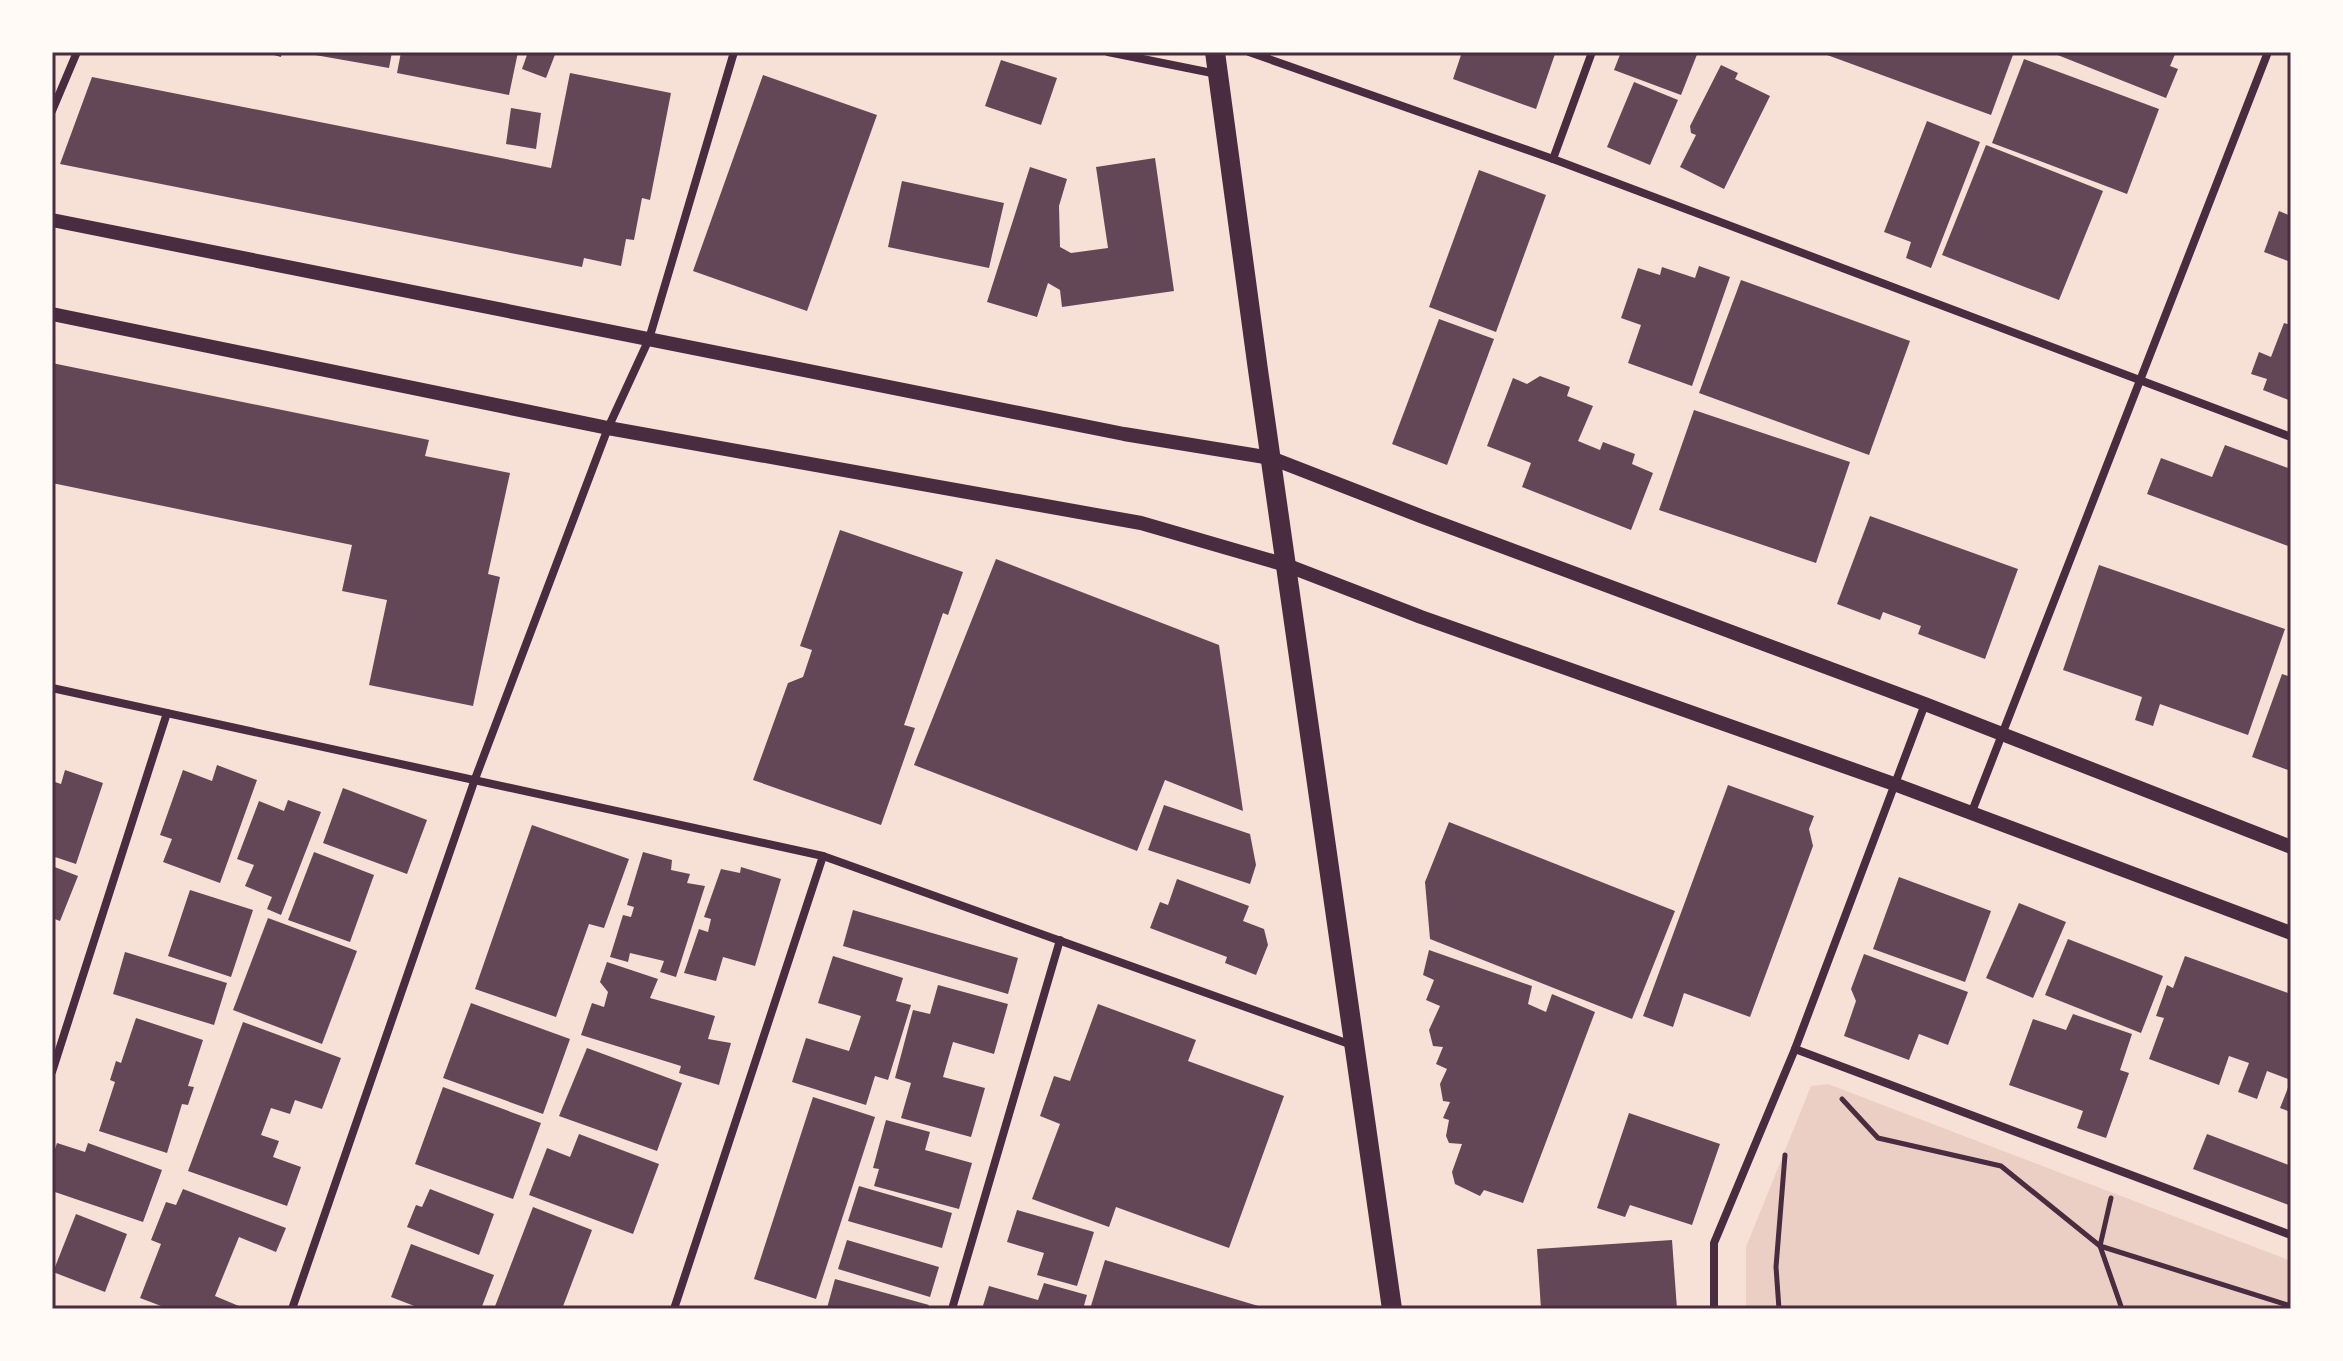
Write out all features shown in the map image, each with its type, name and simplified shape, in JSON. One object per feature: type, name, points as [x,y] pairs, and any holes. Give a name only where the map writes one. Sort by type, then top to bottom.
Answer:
[{"type":"main road","points":[[1215,52],[1392,1309]]},
{"type":"street","points":[[52,111],[77,52]]},
{"type":"street","points":[[292,1309],[475,779],[608,428],[649,339],[734,52]]},
{"type":"street","points":[[1108,52],[1218,74]]},
{"type":"street","points":[[1249,52],[1553,159],[2291,437]]},
{"type":"street","points":[[1553,159],[1592,52]]},
{"type":"street","points":[[1971,814],[2268,52]]},
{"type":"street","points":[[52,220],[1124,434],[1271,458],[1925,704],[2291,847]]},
{"type":"street","points":[[52,314],[608,428],[1141,523],[1286,565],[1421,617],[1894,784],[2291,933]]},
{"type":"street","points":[[52,688],[823,856],[1355,1046]]},
{"type":"street","points":[[1714,1309],[1714,1243],[1795,1049],[1925,704]]},
{"type":"street","points":[[52,1072],[167,713]]},
{"type":"street","points":[[674,1309],[823,856]]},
{"type":"street","points":[[952,1309],[1060,940]]},
{"type":"street","points":[[1795,1049],[2291,1235]]},
{"type":"path","points":[[1836,1093],[1878,1138],[2001,1166],[2100,1246],[2291,1306]]},
{"type":"path","points":[[1779,1309],[1776,1267],[1787,1142]]},
{"type":"path","points":[[2118,1170],[2100,1246],[2122,1309]]},
{"type":"shaded area","points":[[1828,1084],[2291,1261],[2291,1309],[1746,1309],[1746,1247],[1811,1086]]},
{"type":"building","points":[[263,52],[282,52],[281,57]]},
{"type":"building","points":[[316,52],[392,52],[389,68],[315,55]]},
{"type":"building","points":[[401,52],[518,52],[509,95],[397,73]]},
{"type":"building","points":[[528,52],[556,52],[546,78],[522,69]]},
{"type":"building","points":[[1462,52],[1555,54],[1536,109],[1453,79]]},
{"type":"building","points":[[1621,52],[1698,52],[1681,95],[1614,70]]},
{"type":"building","points":[[1819,52],[2014,52],[1991,115]]},
{"type":"building","points":[[2050,52],[2176,52],[2170,66],[2178,69],[2166,98]]},
{"type":"building","points":[[2024,59],[2159,109],[2127,194],[1992,143]]},
{"type":"building","points":[[1001,60],[1057,78],[1041,125],[985,106]]},
{"type":"building","points":[[1721,65],[1738,73],[1735,79],[1770,96],[1724,189],[1680,167],[1696,135],[1691,133],[1690,126]]},
{"type":"building","points":[[570,73],[671,93],[650,200],[642,198],[634,240],[626,239],[621,266],[584,258],[582,267],[60,164],[92,77],[551,168]]},
{"type":"building","points":[[763,75],[877,115],[807,311],[693,271]]},
{"type":"building","points":[[1634,82],[1678,100],[1650,165],[1607,147]]},
{"type":"building","points":[[511,108],[541,113],[536,149],[506,144]]},
{"type":"building","points":[[1927,121],[1980,142],[1931,268],[1906,258],[1911,242],[1884,232]]},
{"type":"building","points":[[1986,145],[2103,191],[2059,300],[1942,255]]},
{"type":"building","points":[[1155,158],[1174,291],[1062,307],[1060,290],[1048,283],[1037,317],[987,302],[1030,167],[1067,179],[1059,206],[1060,247],[1071,253],[1108,248],[1096,167]]},
{"type":"building","points":[[1479,170],[1546,195],[1496,332],[1429,307]]},
{"type":"building","points":[[902,181],[1004,203],[989,268],[888,247]]},
{"type":"building","points":[[2279,211],[2291,216],[2291,262],[2264,252]]},
{"type":"building","points":[[1699,266],[1730,277],[1692,386],[1628,363],[1641,325],[1621,318],[1638,268],[1660,275],[1662,267],[1695,278]]},
{"type":"building","points":[[1741,280],[1910,341],[1869,455],[1699,393]]},
{"type":"building","points":[[1439,319],[1494,339],[1447,465],[1392,444]]},
{"type":"building","points":[[2284,323],[2291,325],[2291,401],[2263,390],[2267,379],[2251,374],[2259,352],[2271,357]]},
{"type":"building","points":[[52,363],[429,440],[425,456],[510,473],[488,574],[500,577],[473,706],[369,685],[387,600],[342,591],[352,545],[52,483]]},
{"type":"building","points":[[1540,376],[1570,387],[1567,396],[1593,406],[1578,441],[1600,450],[1603,442],[1635,454],[1632,464],[1653,473],[1631,530],[1522,487],[1531,463],[1487,446],[1513,378],[1527,384]]},
{"type":"building","points":[[1694,410],[1850,462],[1816,563],[1659,510]]},
{"type":"building","points":[[2225,445],[2291,469],[2291,547],[2147,494],[2161,458],[2212,477]]},
{"type":"building","points":[[1870,516],[2018,569],[1985,659],[1918,634],[1921,626],[1883,612],[1880,620],[1837,604]]},
{"type":"building","points":[[840,530],[963,572],[948,615],[943,613],[904,725],[915,728],[881,825],[753,780],[788,683],[803,677],[812,650],[800,646]]},
{"type":"building","points":[[996,559],[1219,645],[1243,811],[1165,780],[1137,851],[914,765]]},
{"type":"building","points":[[2099,565],[2285,629],[2248,735],[2160,704],[2153,726],[2135,720],[2142,697],[2063,670]]},
{"type":"building","points":[[2282,674],[2291,677],[2291,771],[2252,757]]},
{"type":"building","points":[[217,765],[257,780],[220,883],[163,862],[172,839],[160,835],[183,770],[212,781]]},
{"type":"building","points":[[65,770],[103,783],[76,864],[52,856],[52,781],[61,784]]},
{"type":"building","points":[[1728,785],[1814,816],[1809,829],[1813,846],[1750,1017],[1684,993],[1673,1027],[1643,1016]]},
{"type":"building","points":[[343,788],[427,820],[407,874],[323,843]]},
{"type":"building","points":[[288,800],[321,812],[281,915],[267,909],[272,897],[245,886],[254,865],[237,859],[259,801],[284,811]]},
{"type":"building","points":[[1164,805],[1250,834],[1256,865],[1250,884],[1148,850]]},
{"type":"building","points":[[1449,822],[1675,911],[1632,1019],[1430,939],[1425,882]]},
{"type":"building","points":[[532,825],[629,859],[604,928],[589,924],[556,1017],[475,989]]},
{"type":"building","points":[[314,852],[374,875],[350,942],[288,920]]},
{"type":"building","points":[[643,852],[672,860],[671,870],[690,874],[687,883],[705,886],[676,977],[660,972],[664,961],[630,953],[628,962],[610,957],[623,915],[631,917],[634,907],[627,905]]},
{"type":"building","points":[[52,866],[78,876],[60,921],[52,918]]},
{"type":"building","points":[[741,867],[781,879],[755,966],[723,957],[716,981],[684,973],[699,929],[708,932],[711,919],[704,917],[721,869],[740,873]]},
{"type":"building","points":[[1899,877],[1991,911],[1965,982],[1873,949]]},
{"type":"building","points":[[1177,879],[1249,906],[1243,921],[1264,929],[1268,945],[1256,975],[1225,963],[1227,957],[1150,928],[1160,902],[1168,905]]},
{"type":"building","points":[[190,890],[253,910],[231,977],[168,956]]},
{"type":"building","points":[[2019,903],[2066,922],[2033,998],[1986,978]]},
{"type":"building","points":[[853,910],[1018,958],[1008,994],[843,946]]},
{"type":"building","points":[[268,918],[357,951],[322,1044],[233,1010]]},
{"type":"building","points":[[2068,939],[2163,976],[2141,1033],[2045,995]]},
{"type":"building","points":[[1429,950],[1532,986],[1528,1004],[1546,1012],[1552,994],[1595,1012],[1523,1203],[1484,1190],[1480,1196],[1455,1184],[1452,1172],[1462,1144],[1449,1143],[1446,1136],[1449,1120],[1443,1118],[1450,1102],[1443,1101],[1440,1084],[1447,1069],[1436,1064],[1443,1047],[1433,1046],[1429,1030],[1440,1006],[1426,1000],[1434,980],[1423,975]]},
{"type":"building","points":[[125,952],[227,983],[214,1025],[113,994]]},
{"type":"building","points":[[1864,954],[1968,992],[1948,1045],[1919,1034],[1909,1060],[1844,1036],[1856,1001],[1851,989]]},
{"type":"building","points":[[833,956],[903,978],[896,1001],[911,1005],[888,1080],[875,1076],[866,1105],[792,1082],[806,1038],[849,1051],[861,1016],[818,1003]]},
{"type":"building","points":[[2185,956],[2291,994],[2291,1080],[2267,1071],[2257,1099],[2238,1092],[2249,1063],[2229,1056],[2219,1085],[2149,1059],[2164,1018],[2156,1016],[2167,985],[2173,988]]},
{"type":"building","points":[[607,962],[658,979],[650,998],[715,1016],[708,1039],[731,1043],[719,1085],[679,1073],[681,1066],[581,1035],[592,1003],[604,1007],[608,992],[600,982]]},
{"type":"building","points":[[938,985],[1008,1004],[994,1054],[953,1042],[943,1077],[985,1088],[971,1137],[901,1118],[911,1083],[895,1078],[913,1010],[930,1014]]},
{"type":"building","points":[[471,1003],[570,1039],[543,1114],[443,1078]]},
{"type":"building","points":[[1098,1004],[1196,1040],[1188,1061],[1284,1096],[1229,1248],[1116,1207],[1109,1227],[1032,1199],[1060,1124],[1040,1116],[1054,1076],[1070,1081]]},
{"type":"building","points":[[2073,1014],[2132,1034],[2120,1070],[2129,1073],[2106,1138],[2077,1128],[2083,1111],[2009,1085],[2033,1019],[2066,1030]]},
{"type":"building","points":[[136,1018],[203,1040],[188,1086],[194,1087],[188,1105],[182,1104],[167,1153],[99,1131],[115,1082],[110,1080],[116,1061],[121,1063]]},
{"type":"building","points":[[243,1022],[341,1058],[322,1109],[295,1100],[290,1114],[271,1108],[261,1135],[279,1141],[273,1157],[301,1167],[287,1206],[188,1171]]},
{"type":"building","points":[[587,1048],[682,1083],[657,1151],[559,1116]]},
{"type":"building","points":[[2291,1080],[2291,1112],[2280,1108]]},
{"type":"building","points":[[443,1087],[541,1123],[513,1199],[415,1164]]},
{"type":"building","points":[[813,1097],[875,1117],[816,1299],[754,1279]]},
{"type":"building","points":[[1629,1113],[1720,1144],[1692,1225],[1630,1205],[1625,1217],[1597,1208]]},
{"type":"building","points":[[886,1120],[930,1132],[925,1150],[972,1163],[959,1209],[874,1186],[879,1169],[873,1168]]},
{"type":"building","points":[[579,1134],[659,1164],[633,1234],[529,1195],[547,1148],[570,1157]]},
{"type":"building","points":[[2207,1134],[2291,1166],[2291,1206],[2193,1169]]},
{"type":"building","points":[[57,1143],[85,1152],[88,1143],[162,1170],[143,1222],[52,1191],[52,1158]]},
{"type":"building","points":[[859,1186],[952,1213],[942,1248],[848,1221]]},
{"type":"building","points":[[183,1189],[286,1228],[276,1252],[239,1237],[215,1296],[246,1309],[169,1309],[140,1298],[161,1244],[151,1240],[166,1202],[176,1205]]},
{"type":"building","points":[[430,1189],[494,1214],[479,1255],[407,1227],[416,1205],[422,1207]]},
{"type":"building","points":[[533,1207],[592,1230],[562,1309],[494,1309]]},
{"type":"building","points":[[1017,1210],[1094,1232],[1077,1286],[1037,1275],[1044,1253],[1007,1242]]},
{"type":"building","points":[[76,1214],[127,1234],[105,1292],[53,1272]]},
{"type":"building","points":[[847,1240],[939,1267],[930,1297],[838,1269]]},
{"type":"building","points":[[1672,1240],[1677,1309],[1541,1309],[1537,1249]]},
{"type":"building","points":[[411,1244],[494,1275],[481,1309],[422,1309],[391,1297]]},
{"type":"building","points":[[1105,1260],[1265,1308],[1265,1309],[1090,1309]]},
{"type":"building","points":[[835,1279],[929,1305],[927,1309],[827,1308]]},
{"type":"building","points":[[1044,1283],[1087,1295],[1083,1309],[982,1309],[989,1286],[1038,1300]]}]
